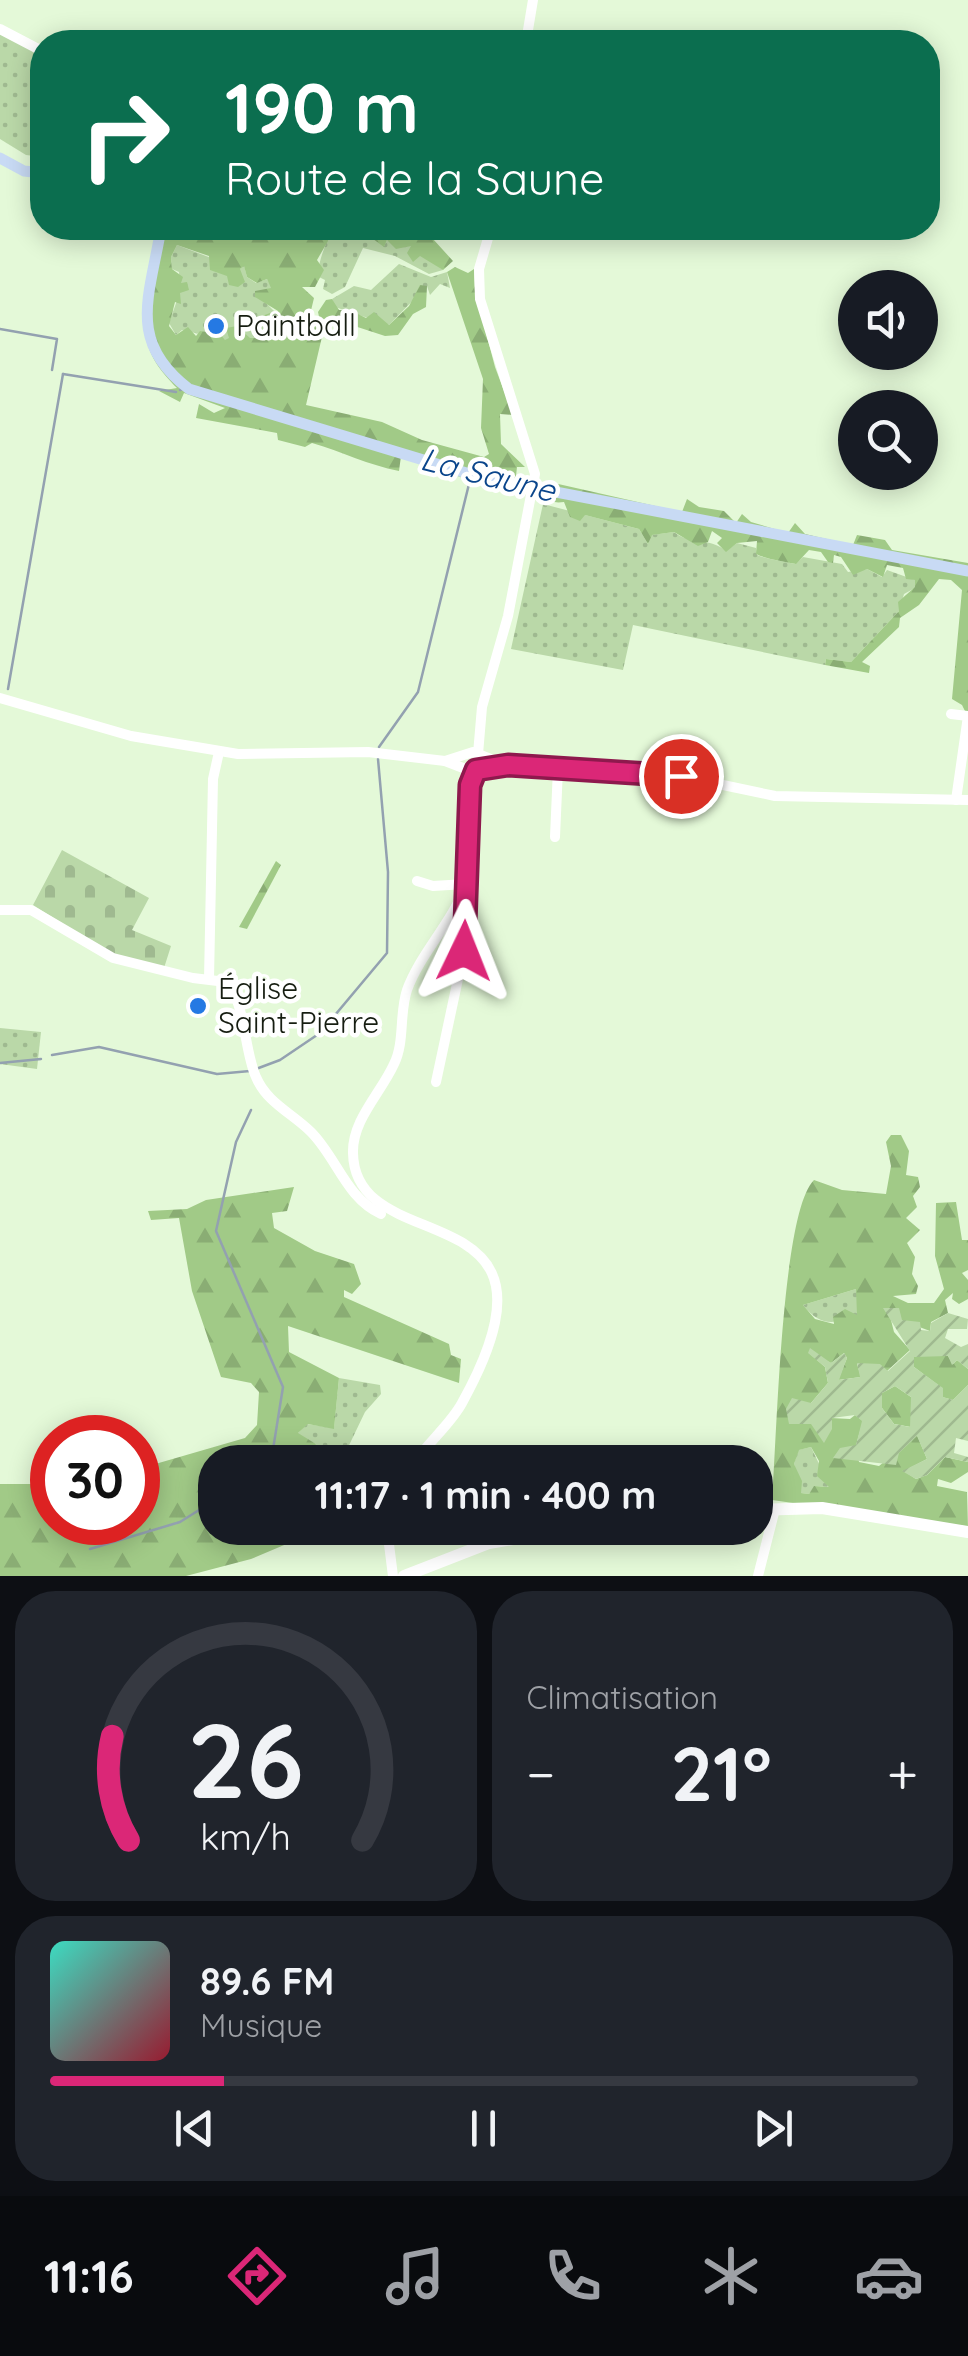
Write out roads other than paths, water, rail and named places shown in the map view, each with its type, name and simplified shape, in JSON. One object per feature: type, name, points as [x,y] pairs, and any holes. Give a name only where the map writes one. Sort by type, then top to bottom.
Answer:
[{"type":"main road","points":[[773,1510],[841,1510],[968,1532]]},
{"type":"main road","points":[[404,1576],[482,1545]]},
{"type":"street","points":[[528,30],[533,0]]},
{"type":"street","points":[[0,28],[30,44]]},
{"type":"street","points":[[436,1082],[464,951],[472,762],[535,479],[480,299],[480,269],[488,240]]},
{"type":"street","points":[[0,698],[131,736],[219,752],[368,752],[445,762],[662,772],[775,796],[962,800],[968,716],[950,714]]},
{"type":"street","points":[[210,978],[213,779],[219,752]]},
{"type":"street","points":[[556,837],[558,768]]},
{"type":"street","points":[[418,881],[430,881],[432,886],[466,884]]},
{"type":"street","points":[[397,1216],[376,1204],[360,1184],[354,1144],[394,1064],[401,1013],[414,975],[466,884]]},
{"type":"street","points":[[0,910],[31,910],[112,958],[226,982],[234,991],[251,1065],[266,1096],[319,1141],[366,1206],[436,1226],[469,1246],[491,1267],[496,1284],[487,1342],[464,1400],[428,1445]]},
{"type":"street","points":[[389,1545],[393,1576]]},
{"type":"street","points":[[758,1576],[764,1545]]},
{"type":"waterway","name":"La Saune","points":[[0,158],[30,172]]},
{"type":"waterway","name":"La Saune","points":[[159,240],[148,296],[150,335],[156,353],[189,389],[483,478],[968,571]]},
{"type":"waterway","points":[[0,329],[57,339],[52,370]]},
{"type":"waterway","points":[[63,374],[176,392]]},
{"type":"waterway","points":[[8,689],[63,374]]},
{"type":"waterway","name":"La Saune","points":[[180,390],[187,387]]},
{"type":"waterway","points":[[379,747],[418,692],[469,484]]},
{"type":"waterway","points":[[256,1069],[280,1060],[320,1033],[387,953],[388,872],[378,759]]},
{"type":"waterway","points":[[52,1055],[99,1047],[217,1074],[250,1071]]},
{"type":"waterway","points":[[0,1063],[41,1059]]},
{"type":"waterway","points":[[251,1110],[236,1142],[216,1231],[283,1387],[274,1445]]},
{"type":"waterway","points":[[90,1549],[180,1522],[198,1511]]},
{"type":"place","name":"Paintball","points":[[216,326]]},
{"type":"place","name":"Église Saint-Pierre","points":[[198,1006]]}]
